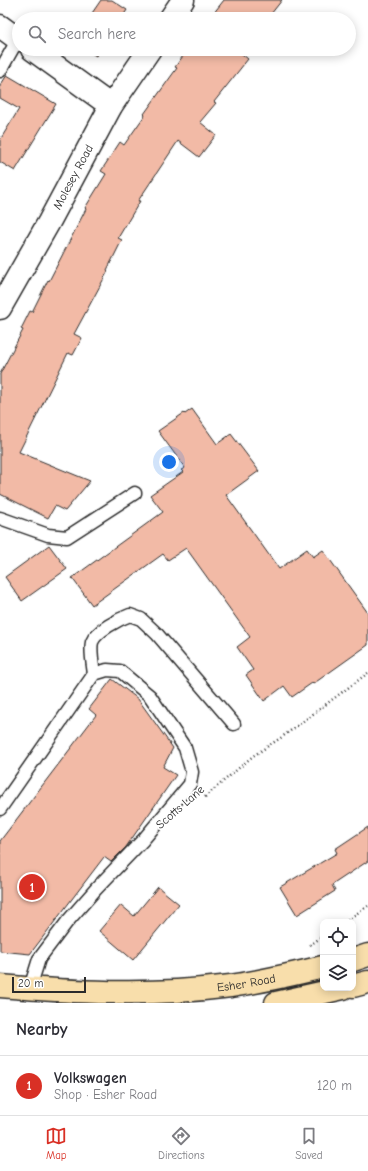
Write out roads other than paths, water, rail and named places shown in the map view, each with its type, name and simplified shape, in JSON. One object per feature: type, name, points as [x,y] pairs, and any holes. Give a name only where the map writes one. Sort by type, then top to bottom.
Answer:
[{"type":"main road","points":[[356,959],[368,955]]},
{"type":"main road","name":"Esher Road","points":[[0,986],[122,992],[192,989],[222,987],[320,968]]},
{"type":"main road","points":[[356,985],[368,982]]},
{"type":"main road","name":"Esher Road","points":[[276,1003],[330,991]]},
{"type":"street","points":[[175,12],[183,0]]},
{"type":"street","points":[[0,26],[12,35]]},
{"type":"street","points":[[41,56],[111,106]]},
{"type":"street","name":"Molesey Road","points":[[0,308],[49,222],[111,106],[145,56]]},
{"type":"lane","points":[[0,71],[12,56]]},
{"type":"lane","points":[[0,518],[48,535],[67,537],[135,493]]},
{"type":"lane","points":[[94,674],[92,643],[97,635],[118,620],[130,614],[141,619],[157,634],[234,724]]},
{"type":"lane","points":[[0,809],[94,674],[107,670],[120,671],[150,696],[185,748],[192,772],[190,784],[143,840],[67,922],[39,958],[30,988]]},
{"type":"place","name":"Volkswagen","points":[[32,887]]}]
